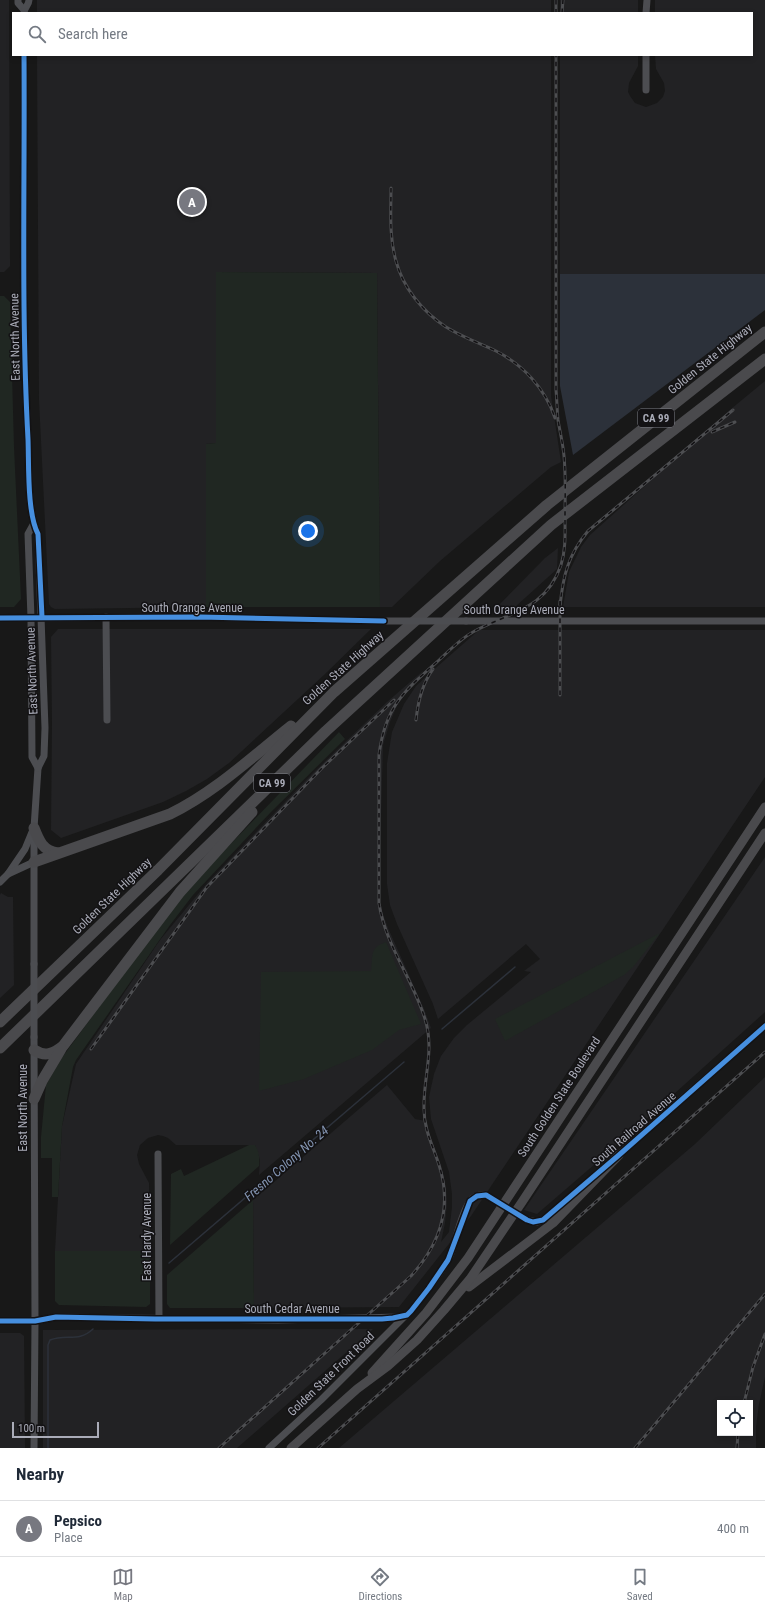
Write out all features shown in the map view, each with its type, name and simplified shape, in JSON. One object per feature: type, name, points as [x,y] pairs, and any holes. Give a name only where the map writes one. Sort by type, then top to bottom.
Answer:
[{"type":"highway","name":"Golden State Highway","points":[[0,1022],[158,870],[334,692],[547,505],[765,332]]},
{"type":"highway","name":"CA 99","points":[[0,1048],[326,731],[551,524],[765,359]]},
{"type":"highway","points":[[34,862],[170,814],[198,799],[334,692]]},
{"type":"highway","points":[[34,1099],[42,1081],[63,1046],[180,892],[326,731]]},
{"type":"highway","points":[[34,828],[38,838],[46,849],[58,854]]},
{"type":"highway","points":[[34,1050],[39,1054],[47,1055],[55,1052],[63,1046]]},
{"type":"main road","name":"South Golden State Boulevard","points":[[291,1448],[357,1389],[388,1366],[416,1340],[458,1294],[482,1263],[509,1209],[765,806]]},
{"type":"main road","name":"South Golden State Boulevard","points":[[357,1389],[439,1298],[468,1258],[509,1209],[765,833]]},
{"type":"main road","points":[[458,1294],[553,1223],[619,1155]]},
{"type":"street","points":[[18,0],[18,3],[24,11],[29,3],[29,0]]},
{"type":"street","points":[[646,12],[647,0]]},
{"type":"street","name":"East North Avenue","points":[[24,56],[26,396],[29,479],[33,525],[38,534],[45,728],[44,756],[38,768],[34,828],[36,1321],[34,1448]]},
{"type":"street","points":[[646,56],[646,90]]},
{"type":"street","name":"East North Avenue","points":[[33,525],[28,534],[31,618],[32,757],[38,768]]},
{"type":"street","points":[[106,617],[107,720]]},
{"type":"street","name":"South Orange Avenue","points":[[0,618],[106,617],[466,622],[765,621]]},
{"type":"street","points":[[0,882],[8,874],[25,848],[34,828]]},
{"type":"street","points":[[8,874],[34,862]]},
{"type":"street","name":"South Railroad Avenue","points":[[509,1209],[530,1222],[543,1220],[765,1026]]},
{"type":"street","name":"East Hardy Avenue","points":[[158,1154],[159,1319]]},
{"type":"street","points":[[407,1315],[429,1288],[448,1260],[470,1201],[483,1194],[489,1196],[509,1209]]},
{"type":"street","name":"South Cedar Avenue","points":[[0,1321],[36,1321],[56,1317],[159,1319],[382,1319],[407,1315]]},
{"type":"street","name":"Golden State Front Road","points":[[269,1448],[321,1400],[407,1315]]},
{"type":"shaded area","points":[[0,0],[9,0],[10,266],[4,272],[0,272]]},
{"type":"shaded area","points":[[37,0],[551,0],[551,12],[37,12]]},
{"type":"shaded area","points":[[560,0],[638,0],[638,12],[560,12]]},
{"type":"shaded area","points":[[655,0],[765,0],[765,274],[560,274],[560,56],[638,56],[638,66],[629,83],[628,92],[635,103],[646,107],[657,103],[663,97],[665,91],[664,83],[656,69],[655,56],[753,56],[753,12],[655,12]]},
{"type":"shaded area","points":[[37,56],[551,56],[551,396],[561,462],[551,467],[440,561],[392,607],[380,607],[377,273],[216,272],[216,443],[206,444],[206,607],[55,609],[51,607],[49,604],[39,400]]},
{"type":"shaded area","points":[[216,272],[377,273],[380,607],[206,607],[206,444],[216,443]]},
{"type":"shaded area","points":[[560,274],[765,274],[765,310],[573,455],[560,386]]},
{"type":"shaded area","points":[[0,296],[4,296],[10,302],[14,447],[21,599],[14,607],[0,607]]},
{"type":"shaded area","points":[[765,381],[765,607],[563,607],[569,572],[581,547],[590,535],[731,409]]},
{"type":"shaded area","points":[[558,548],[557,569],[515,607],[497,607],[545,558]]},
{"type":"shaded area","points":[[58,629],[371,629],[229,763],[207,779],[163,802],[61,838],[51,830],[51,637]]},
{"type":"shaded area","points":[[479,630],[765,630],[765,777],[471,1216],[399,1307],[254,1308],[253,1200],[387,1085],[415,1119],[426,1121],[441,1165],[446,1188],[447,1203],[441,1242],[449,1232],[452,1194],[449,1172],[431,1119],[429,1097],[434,1074],[441,1056],[454,1038],[467,1025],[531,972],[524,971],[540,959],[526,944],[438,1019],[433,1004],[390,905],[387,884],[387,763],[392,732],[404,704],[416,686]]},
{"type":"shaded area","points":[[424,670],[406,690],[399,701],[390,722],[383,745],[379,886],[380,906],[388,928],[431,1028],[259,1175],[260,1160],[255,1145],[176,1145],[168,1138],[163,1136],[158,1135],[148,1138],[140,1145],[137,1155],[139,1164],[149,1183],[150,1251],[55,1251],[62,1126],[76,1064],[160,940],[208,882],[312,774],[387,702]]},
{"type":"shaded area","points":[[339,732],[345,739],[271,812],[193,895],[170,925],[76,1060],[73,1067],[62,1126],[58,1197],[52,1197],[52,1158],[41,1158],[41,1137],[46,1085],[61,1059],[188,888]]},
{"type":"shaded area","points":[[765,857],[765,1012],[624,1139],[537,1214],[524,1210]]},
{"type":"shaded area","points":[[1,893],[8,897],[13,897],[14,985],[0,998],[0,895]]},
{"type":"shaded area","points":[[660,933],[633,967],[624,975],[505,1041],[495,1019]]},
{"type":"shaded area","points":[[386,942],[421,1024],[399,1030],[372,1050],[304,1079],[259,1091],[261,972],[371,971],[374,950]]},
{"type":"shaded area","points":[[765,1077],[765,1377],[756,1427],[756,1448],[339,1448],[695,1144]]},
{"type":"shaded area","points":[[249,1145],[255,1145],[256,1147],[259,1155],[259,1166],[170,1245],[171,1174],[181,1169],[184,1176]]},
{"type":"shaded area","points":[[253,1200],[254,1308],[170,1308],[167,1304],[167,1275]]},
{"type":"shaded area","points":[[55,1251],[150,1251],[150,1304],[146,1307],[59,1305],[55,1301]]},
{"type":"shaded area","points":[[373,1329],[237,1448],[43,1448],[43,1330]]},
{"type":"shaded area","points":[[0,1333],[20,1333],[24,1336],[25,1448],[0,1448]]},
{"type":"waterway","name":"Fresno Colony No. 24","points":[[442,1029],[515,967]]},
{"type":"waterway","name":"Fresno Colony No. 24","points":[[169,1263],[404,1062]]},
{"type":"waterway","name":"Fresno Colony No. 24","points":[[48,1448],[48,1345],[50,1340],[61,1337],[82,1336],[93,1329]]},
{"type":"railway","points":[[556,0],[556,12]]},
{"type":"railway","points":[[562,12],[563,0]]},
{"type":"railway","points":[[219,1448],[411,1276],[430,1251],[441,1225],[445,1196],[443,1181],[424,1117],[424,1097],[429,1053],[428,1031],[420,1004],[387,933],[379,903],[379,755],[382,738],[391,712],[406,691],[455,645],[468,635],[513,614],[536,601],[546,592],[554,580],[563,559],[565,535],[565,471],[563,447],[558,420],[556,390],[556,56]]},
{"type":"railway","points":[[391,188],[392,243],[399,271],[409,290],[422,307],[446,327],[464,337],[496,351],[524,370],[539,387],[551,407],[555,418]]},
{"type":"railway","points":[[560,606],[565,575],[571,557],[588,531],[733,410]]},
{"type":"railway","points":[[712,432],[735,422]]},
{"type":"railway","points":[[560,601],[560,695]]},
{"type":"railway","points":[[416,720],[421,693],[433,669]]},
{"type":"railway","points":[[91,1049],[207,887],[322,768],[394,700]]},
{"type":"railway","points":[[318,1448],[765,1052]]},
{"type":"railway","points":[[635,1448],[765,1294]]},
{"type":"railway","points":[[745,1400],[753,1367],[765,1334]]},
{"type":"railway","points":[[737,1448],[738,1436]]},
{"type":"cycle path","points":[[24,56],[24,295],[29,488],[34,525],[38,534],[42,617]]},
{"type":"cycle path","points":[[0,618],[200,617],[384,621]]},
{"type":"cycle path","points":[[0,1321],[35,1321],[56,1317],[155,1319],[382,1319],[407,1315],[429,1288],[448,1260],[470,1201],[477,1196],[486,1195],[527,1220],[533,1222],[543,1220],[765,1026]]},
{"type":"place","name":"Pepsico","points":[[192,202]]}]
